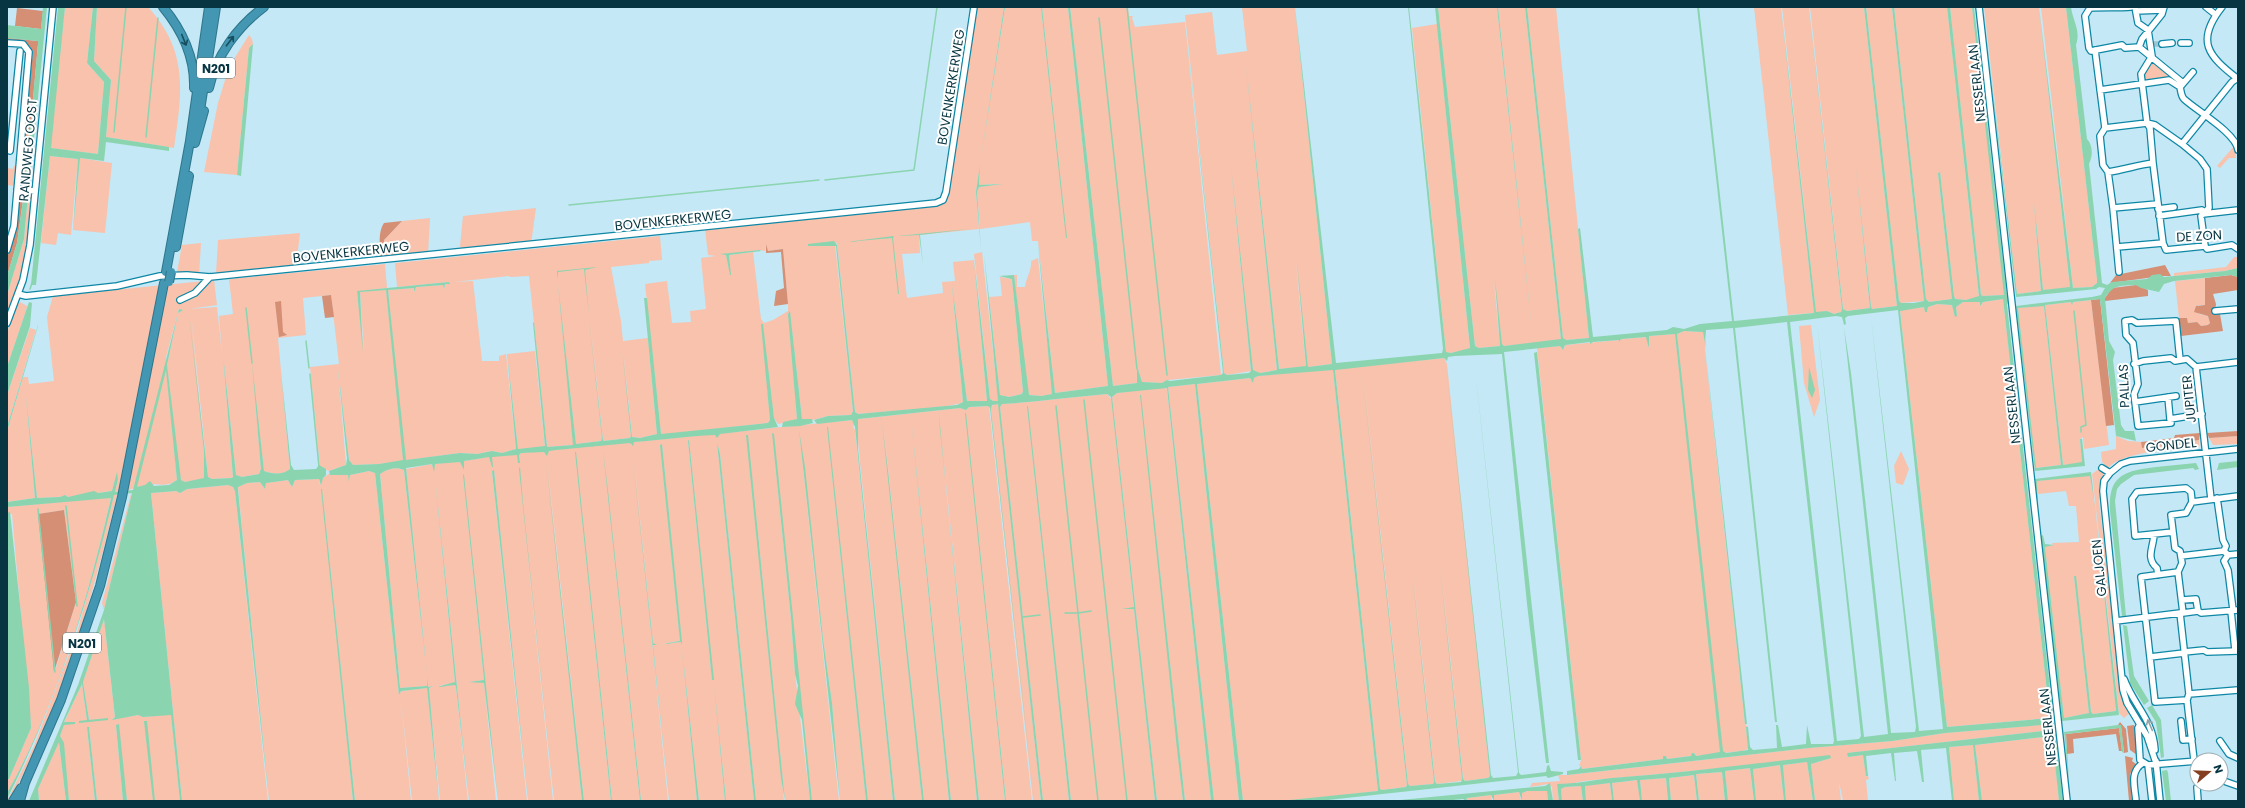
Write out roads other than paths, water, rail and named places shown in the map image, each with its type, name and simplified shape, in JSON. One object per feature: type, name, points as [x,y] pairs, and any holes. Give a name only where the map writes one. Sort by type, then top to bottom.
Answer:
[{"type":"highway","name":"N201","points":[[163,7],[180,31],[192,66],[194,84],[192,142]]},
{"type":"highway","name":"N201","points":[[192,142],[209,7]]},
{"type":"highway","name":"N201","points":[[20,801],[25,783],[58,707],[86,630],[100,586],[123,493],[168,272],[216,7]]},
{"type":"highway","name":"N201","points":[[192,142],[211,80],[225,48],[239,29],[264,7]]},
{"type":"highway","name":"N201","points":[[13,801],[25,783]]},
{"type":"street","name":"RANDWEG OOST","points":[[7,323],[18,294],[27,262],[52,7]]},
{"type":"street","name":"BOVENKERKERWEG","points":[[18,294],[26,296],[117,286],[160,276],[187,274],[210,277],[936,204],[943,200],[946,192],[974,7]]},
{"type":"street","name":"NESSERLAAN","points":[[1979,7],[2067,801]]},
{"type":"street","points":[[2131,7],[2090,8],[2085,16],[2088,48],[2096,50],[2122,46],[2126,48],[2139,47],[2181,85],[2182,98],[2237,138],[2238,150]]},
{"type":"street","points":[[2206,7],[2216,15]]},
{"type":"street","points":[[2182,144],[2232,82],[2238,79],[2211,55],[2208,31],[2209,24],[2222,7]]},
{"type":"street","points":[[2139,47],[2148,30],[2162,14],[2163,8],[2136,9],[2138,23],[2148,30],[2152,45],[2151,58],[2141,74],[2147,123],[2150,128],[2163,243]]},
{"type":"street","points":[[7,43],[23,44],[30,52],[14,226],[7,250]]},
{"type":"street","points":[[2162,44],[2172,43]]},
{"type":"street","points":[[2181,43],[2189,43]]},
{"type":"street","points":[[2096,50],[2105,128],[2100,136],[2103,165],[2108,172],[2119,272]]},
{"type":"street","points":[[7,150],[10,151],[10,127],[20,51]]},
{"type":"street","points":[[18,71],[28,72]]},
{"type":"street","points":[[2181,85],[2192,72]]},
{"type":"street","points":[[2100,90],[2169,80],[2181,85]]},
{"type":"street","points":[[2105,128],[2147,123],[2155,125],[2182,144],[2207,169],[2209,208],[2201,216],[2205,246]]},
{"type":"street","points":[[10,127],[22,128]]},
{"type":"street","points":[[2108,172],[2133,169],[2138,165],[2153,163]]},
{"type":"street","points":[[17,189],[35,191]]},
{"type":"street","points":[[2113,208],[2139,206],[2174,207]]},
{"type":"street","points":[[2159,216],[2202,210],[2204,213],[2238,210]]},
{"type":"street","points":[[7,224],[14,226]]},
{"type":"street","name":"DE ZON","points":[[2117,247],[2163,243],[2166,250],[2205,246],[2207,249],[2232,245],[2238,249]]},
{"type":"street","points":[[180,300],[195,293],[210,277]]},
{"type":"street","points":[[2216,311],[2238,309]]},
{"type":"street","name":"PALLAS","points":[[2170,419],[2171,423],[2138,426],[2134,394],[2138,384],[2134,364],[2133,342],[2126,335],[2125,321],[2132,320],[2137,323],[2176,321],[2180,360]]},
{"type":"street","points":[[2134,364],[2142,361],[2171,358],[2175,361],[2180,360]]},
{"type":"street","name":"JUPITER","points":[[2180,360],[2187,359],[2196,367],[2211,499]]},
{"type":"street","name":"JUPITER","points":[[2196,367],[2238,362]]},
{"type":"street","points":[[2135,402],[2176,396]]},
{"type":"street","points":[[2168,398],[2170,419],[2202,414]]},
{"type":"street","name":"GONDEL","points":[[2110,473],[2121,464],[2130,461],[2238,449]]},
{"type":"street","points":[[2102,468],[2110,473]]},
{"type":"street","name":"GALJOEN","points":[[2110,473],[2104,481],[2103,501],[2119,621],[2121,671],[2126,703],[2140,724],[2152,747],[2156,763]]},
{"type":"street","points":[[2173,532],[2135,536],[2132,499],[2137,492],[2186,488],[2191,492],[2192,502],[2186,513],[2171,515],[2175,548],[2180,551],[2182,563],[2178,572],[2182,600],[2181,613],[2184,653],[2194,752]]},
{"type":"street","points":[[2192,502],[2238,496]]},
{"type":"street","points":[[2150,657],[2204,650],[2207,652],[2236,651],[2234,639],[2234,610],[2228,570],[2224,561],[2226,546],[2223,540],[2218,498]]},
{"type":"street","points":[[2154,534],[2150,553],[2153,565],[2157,568],[2158,575]]},
{"type":"street","points":[[2181,556],[2226,553],[2238,554]]},
{"type":"street","points":[[2178,572],[2141,577],[2155,702],[2238,690]]},
{"type":"street","points":[[2182,600],[2196,599],[2198,611]]},
{"type":"street","points":[[2119,621],[2198,611],[2234,610]]},
{"type":"street","name":"GALJOEN","points":[[2121,671],[2126,685],[2152,730],[2160,801]]},
{"type":"street","points":[[2181,721],[2184,740],[2192,738]]},
{"type":"street","points":[[2140,724],[2138,728],[2140,760],[2146,764],[2152,801]]},
{"type":"street","points":[[2220,741],[2229,754],[2238,758]]},
{"type":"street","points":[[2136,801],[2134,773],[2138,766],[2156,763],[2189,761]]},
{"type":"waterway","points":[[114,132],[126,7]]},
{"type":"waterway","points":[[825,180],[914,170],[937,7]]},
{"type":"waterway","points":[[1127,7],[1167,375]]},
{"type":"waterway","points":[[146,137],[158,18]]},
{"type":"waterway","points":[[1099,18],[1137,369]]},
{"type":"waterway","points":[[569,205],[819,180]]},
{"type":"waterway","points":[[30,289],[32,283]]},
{"type":"waterway","points":[[246,308],[252,363]]},
{"type":"waterway","points":[[2074,311],[2086,425],[2081,427],[2081,432]]},
{"type":"waterway","points":[[306,341],[309,368]]},
{"type":"waterway","points":[[310,374],[319,467]]},
{"type":"waterway","points":[[1084,400],[1127,801]]},
{"type":"waterway","points":[[1056,406],[1078,613],[1091,611]]},
{"type":"waterway","points":[[66,506],[77,606]]},
{"type":"waterway","points":[[38,509],[55,672]]},
{"type":"waterway","points":[[1065,613],[1078,613],[1098,801]]},
{"type":"waterway","points":[[1023,617],[1040,615]]},
{"type":"tunnel","points":[[2153,44],[2162,44]]}]
